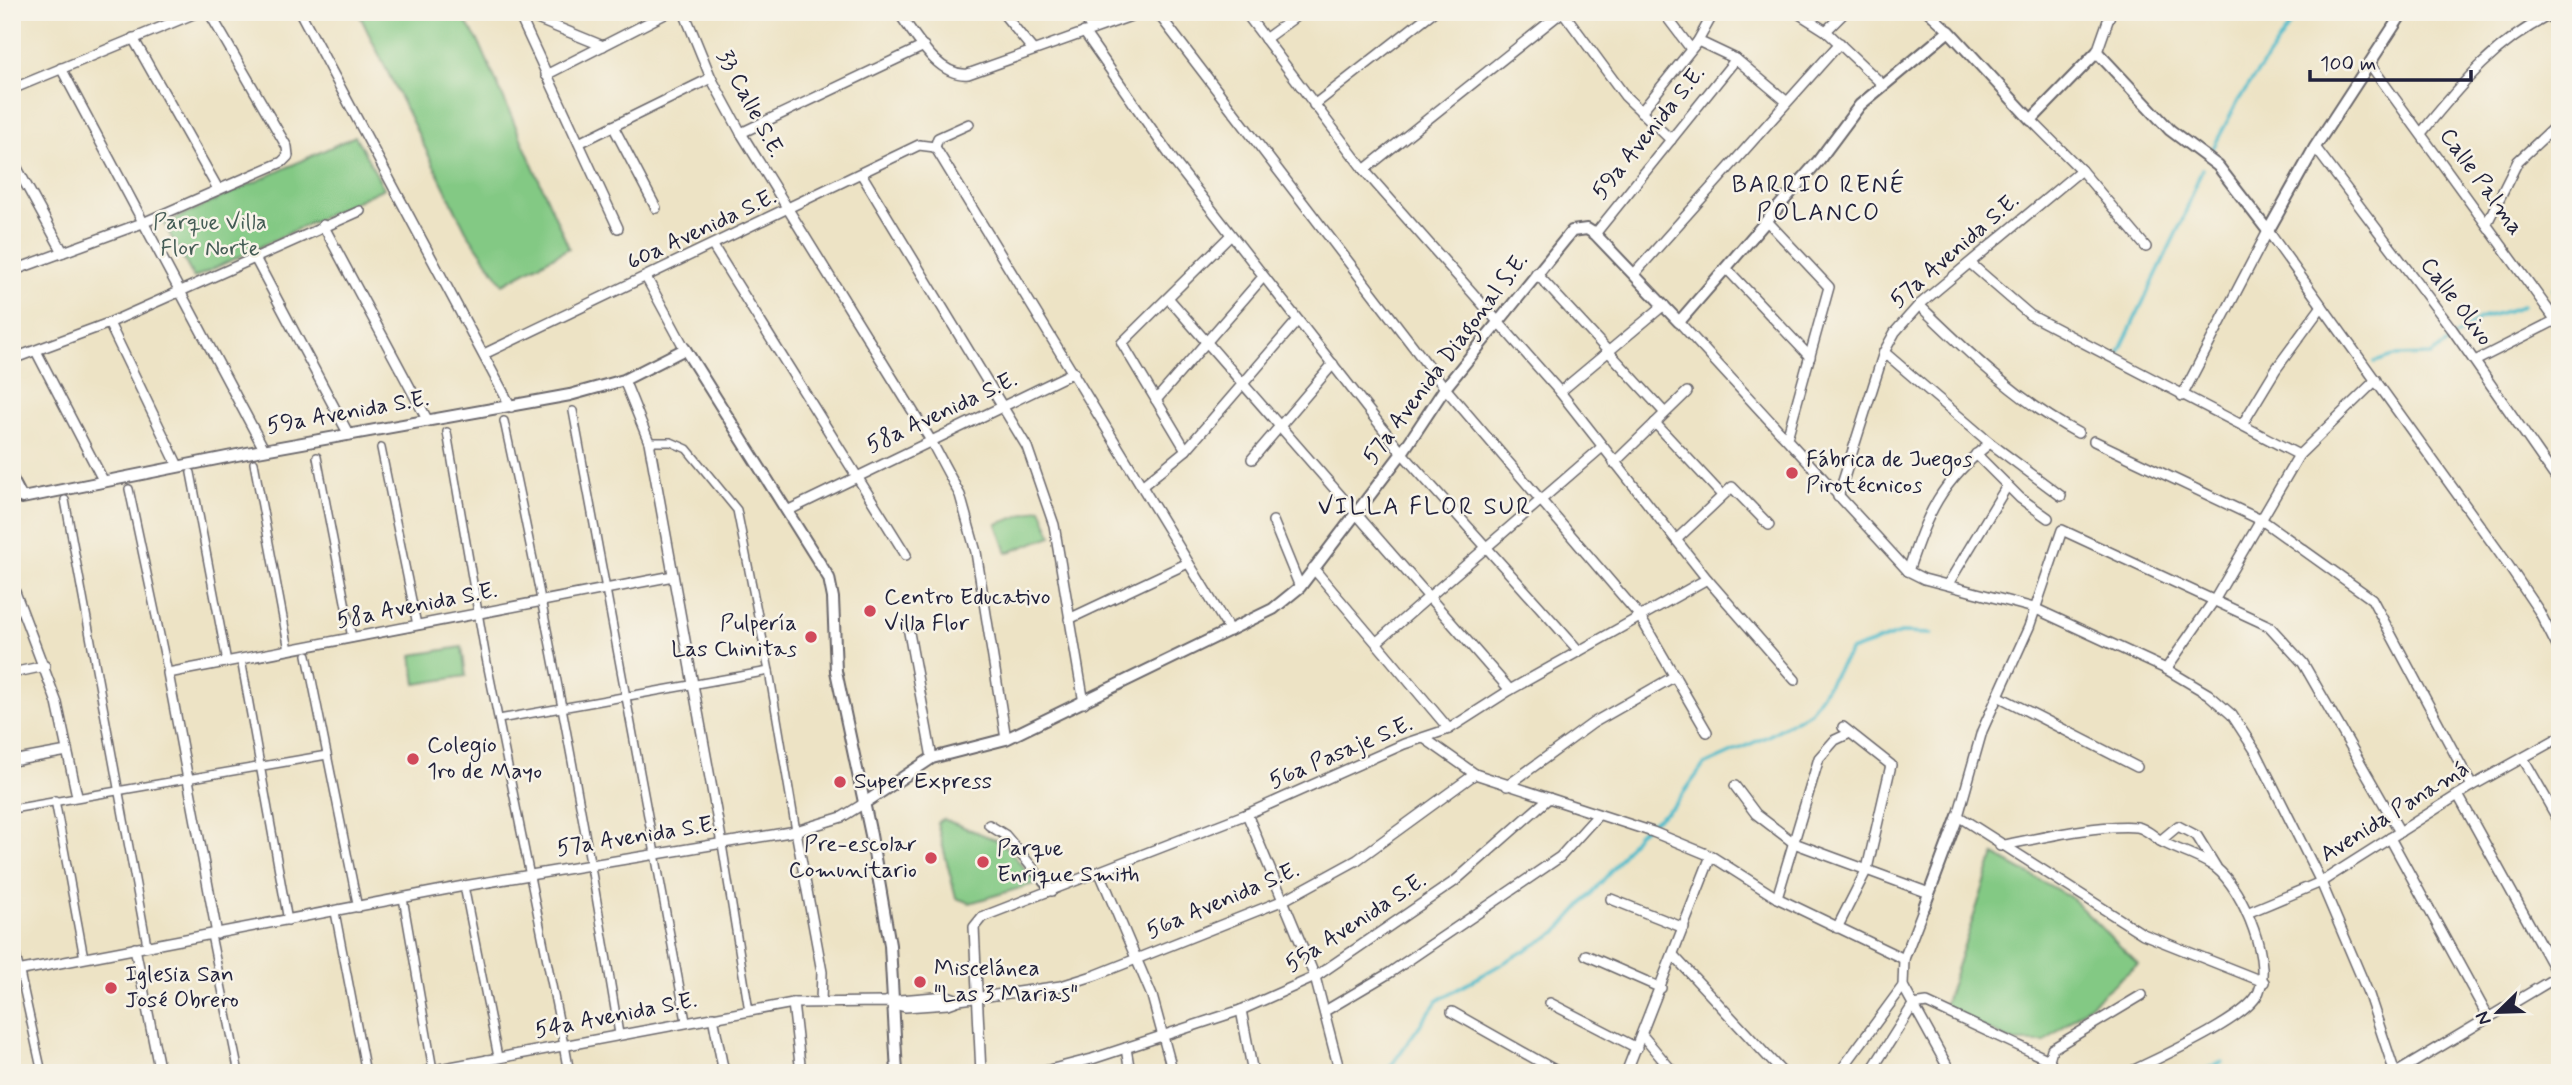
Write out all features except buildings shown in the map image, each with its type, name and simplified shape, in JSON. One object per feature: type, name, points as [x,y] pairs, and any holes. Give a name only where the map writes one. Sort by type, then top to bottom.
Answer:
[{"type":"street","points":[[12,89],[198,12]]},
{"type":"street","points":[[12,271],[145,222],[282,162],[288,156],[287,148],[209,12]]},
{"type":"street","points":[[300,12],[511,407]]},
{"type":"street","points":[[519,12],[603,46]]},
{"type":"street","points":[[519,12],[618,228]]},
{"type":"street","points":[[546,75],[669,12]]},
{"type":"street","name":"33 Calle S.E.","points":[[684,12],[711,78],[741,133],[930,439],[967,515],[1006,739]]},
{"type":"street","points":[[898,12],[945,69],[956,75],[968,74],[1142,12]]},
{"type":"street","points":[[1002,12],[1033,50]]},
{"type":"street","points":[[1080,12],[1088,30],[1176,164],[1297,321],[1402,453],[1578,651]]},
{"type":"street","points":[[1157,12],[1445,388],[1639,615],[1707,732]]},
{"type":"street","points":[[1245,12],[1364,170],[1559,392],[1707,579],[1795,680]]},
{"type":"street","points":[[1265,39],[1302,12]]},
{"type":"street","points":[[1314,105],[1433,12]]},
{"type":"street","points":[[1364,170],[1563,12],[1625,96],[1671,139]]},
{"type":"street","points":[[1663,12],[1691,49]]},
{"type":"street","points":[[1641,112],[1698,41],[1714,12]]},
{"type":"street","points":[[1796,12],[1826,31],[1883,85]]},
{"type":"street","points":[[1826,31],[1845,12]]},
{"type":"street","points":[[1928,12],[2081,170],[2146,247]]},
{"type":"street","points":[[2031,120],[2097,52],[2111,12]]},
{"type":"street","points":[[2182,396],[2315,147],[2403,12]]},
{"type":"street","points":[[2422,132],[2472,71],[2529,25],[2556,12]]},
{"type":"street","points":[[1679,322],[1819,160],[1845,121],[1883,85],[1949,31]]},
{"type":"street","points":[[132,38],[218,189]]},
{"type":"street","points":[[1698,41],[1736,59],[1786,101]]},
{"type":"street","points":[[1635,273],[1840,43]]},
{"type":"street","points":[[741,133],[924,46]]},
{"type":"street","points":[[2097,52],[2170,130],[2218,166],[2376,380],[2533,601],[2560,652]]},
{"type":"street","name":"59a Avenida S.E.","points":[[1595,234],[1736,59]]},
{"type":"street","name":"Calle Palma","points":[[2369,63],[2558,321]]},
{"type":"street","points":[[61,68],[264,449]]},
{"type":"street","points":[[579,143],[711,78]]},
{"type":"street","points":[[2487,223],[2518,161],[2560,122]]},
{"type":"street","points":[[968,124],[938,138],[935,147],[1230,631]]},
{"type":"street","points":[[613,126],[656,208]]},
{"type":"street","name":"60a Avenida S.E.","points":[[484,354],[862,175],[919,145],[935,147]]},
{"type":"street","name":"Calle Olivo","points":[[2315,147],[2452,329],[2560,484]]},
{"type":"street","points":[[12,159],[63,251]]},
{"type":"street","name":"57a Avenida S.E.","points":[[1838,497],[1884,352],[1895,332],[1919,305],[2081,170]]},
{"type":"street","points":[[862,175],[1027,447],[1054,525],[1084,703]]},
{"type":"street","points":[[12,359],[109,323],[323,225],[360,211]]},
{"type":"street","points":[[1767,221],[1829,287],[1787,438]]},
{"type":"street","points":[[323,225],[428,421]]},
{"type":"street","name":"57a Avenida Diagonal S.E.","points":[[1230,631],[1273,609],[1300,587],[1402,453],[1445,388],[1562,240],[1578,228],[1595,234]]},
{"type":"street","points":[[1595,234],[1635,273],[1908,571],[2034,608],[2166,669],[2208,694],[2232,715],[2256,752],[2321,881],[2369,995],[2396,1073],[2559,976],[2458,795]]},
{"type":"street","points":[[1186,450],[1122,343],[1231,235]]},
{"type":"street","points":[[713,246],[906,555]]},
{"type":"street","points":[[254,256],[349,435]]},
{"type":"street","points":[[1971,264],[2030,315],[2299,455]]},
{"type":"street","points":[[1726,268],[1810,358]]},
{"type":"street","points":[[1536,273],[1665,413]]},
{"type":"street","points":[[1156,400],[1263,276]]},
{"type":"street","points":[[646,277],[685,349],[789,510],[828,578],[833,598],[836,671],[863,804],[872,835],[890,945],[891,1002],[897,1073]]},
{"type":"street","points":[[1169,299],[1510,690]]},
{"type":"street","points":[[1559,392],[1664,305]]},
{"type":"street","points":[[1919,305],[1987,371],[2042,414],[2078,433]]},
{"type":"street","points":[[2242,425],[2276,369],[2322,306]]},
{"type":"street","points":[[1142,486],[1186,450],[1297,321]]},
{"type":"street","points":[[2475,361],[2558,321]]},
{"type":"street","points":[[109,323],[178,466]]},
{"type":"street","name":"59a Avenida S.E.","points":[[17,499],[264,449],[511,407],[624,380],[685,349]]},
{"type":"street","points":[[36,351],[103,480]]},
{"type":"street","points":[[1884,352],[1990,443],[2062,496]]},
{"type":"street","points":[[1252,459],[1333,364]]},
{"type":"street","name":"58a Avenida S.E.","points":[[789,510],[855,475],[1074,372]]},
{"type":"street","points":[[624,380],[649,442],[722,844],[749,1011]]},
{"type":"street","points":[[2166,669],[2215,599],[2263,521],[2299,455],[2376,380]]},
{"type":"street","points":[[1614,463],[1687,392]]},
{"type":"street","points":[[573,411],[685,1021]]},
{"type":"street","points":[[504,421],[543,601],[592,866],[619,1034]]},
{"type":"street","points":[[1655,423],[1721,494]]},
{"type":"street","points":[[447,432],[528,876],[569,1073]]},
{"type":"street","points":[[2094,441],[2263,521],[2372,599],[2472,786]]},
{"type":"street","points":[[649,442],[671,442],[687,449],[737,510],[769,671],[822,972],[821,1002]]},
{"type":"street","points":[[1908,571],[1933,504],[1964,464],[1990,443]]},
{"type":"street","points":[[381,448],[417,625]]},
{"type":"street","points":[[1377,642],[1601,448]]},
{"type":"street","points":[[1976,454],[2007,486],[2048,517]]},
{"type":"street","points":[[317,457],[352,638]]},
{"type":"street","points":[[254,463],[289,650]]},
{"type":"street","points":[[191,473],[227,662]]},
{"type":"street","points":[[12,480],[17,499]]},
{"type":"street","points":[[1677,539],[1731,486],[1769,525]]},
{"type":"street","points":[[1948,584],[2007,486]]},
{"type":"street","points":[[129,489],[168,673],[239,1073]]},
{"type":"street","points":[[65,500],[147,945]]},
{"type":"street","points":[[1273,521],[1300,587]]},
{"type":"street","points":[[1951,1073],[1903,986],[1904,960],[1958,817],[1982,731],[2034,608],[2062,530],[2269,626],[2303,663],[2400,832]]},
{"type":"street","points":[[1069,620],[1188,563]]},
{"type":"street","points":[[1313,568],[1448,729]]},
{"type":"street","name":"58a Avenida S.E.","points":[[168,673],[673,576]]},
{"type":"street","name":"56a Pasaje S.E.","points":[[977,997],[974,927],[982,917],[1247,814],[1404,744],[1448,729],[1639,615],[1707,579]]},
{"type":"street","points":[[12,584],[45,666],[77,796]]},
{"type":"street","points":[[908,628],[932,758]]},
{"type":"street","name":"57a Avenida S.E.","points":[[15,971],[464,886],[796,831],[831,821],[863,804],[932,758],[1006,739],[1230,631]]},
{"type":"street","points":[[307,655],[358,908]]},
{"type":"street","points":[[241,659],[288,921]]},
{"type":"street","points":[[12,673],[45,666]]},
{"type":"street","points":[[499,719],[769,671]]},
{"type":"street","points":[[1507,786],[1593,723],[1675,676]]},
{"type":"street","points":[[1998,695],[2137,767]]},
{"type":"street","points":[[1777,898],[1819,758],[1847,730],[1891,765],[1867,869],[1837,928]]},
{"type":"street","name":"Avenida Panamá","points":[[2247,913],[2321,881],[2472,786],[2560,737]]},
{"type":"street","points":[[1424,738],[1445,756],[1475,774],[1619,824],[1653,832],[1711,856],[1777,898],[1904,960]]},
{"type":"street","points":[[12,761],[67,751]]},
{"type":"street","points":[[12,808],[327,755]]},
{"type":"street","points":[[2523,758],[2560,823]]},
{"type":"street","name":"56a Avenida S.E.","points":[[821,1002],[891,1002],[947,996],[958,1000],[1061,986],[1284,900],[1357,860],[1475,774]]},
{"type":"street","points":[[1735,786],[1756,814],[1794,843],[1929,893]]},
{"type":"street","name":"55a Avenida S.E.","points":[[1037,1073],[1056,1071],[1241,1010],[1315,977],[1455,881],[1549,798]]},
{"type":"street","points":[[55,800],[84,958]]},
{"type":"street","points":[[1247,814],[1315,977],[1340,1073]]},
{"type":"street","points":[[1325,1011],[1391,972],[1560,857],[1598,815]]},
{"type":"street","points":[[1958,817],[2143,934],[2264,982]]},
{"type":"street","points":[[989,825],[1005,835],[1052,891]]},
{"type":"street","points":[[2128,1073],[2209,1033],[2254,1000],[2264,982],[2262,956],[2247,913],[2197,836],[2178,826],[2160,841]]},
{"type":"street","points":[[2000,846],[2068,833],[2139,827],[2160,841],[2217,868]]},
{"type":"street","points":[[2390,838],[2488,1017]]},
{"type":"street","points":[[1626,1073],[1711,856]]},
{"type":"street","points":[[1100,873],[1165,1034],[1173,1073]]},
{"type":"street","points":[[464,886],[498,1057]]},
{"type":"street","points":[[403,898],[433,1070]]},
{"type":"street","points":[[1611,900],[1684,928]]},
{"type":"street","points":[[335,912],[366,1073]]},
{"type":"street","points":[[12,936],[15,971],[42,1073]]},
{"type":"street","points":[[135,948],[160,1073]]},
{"type":"street","points":[[1586,956],[1661,988]]},
{"type":"street","points":[[1674,956],[1783,1073]]},
{"type":"street","points":[[1841,1072],[1903,986]]},
{"type":"street","points":[[2049,1060],[2052,1049],[2142,995]]},
{"type":"street","points":[[977,997],[981,1073]]},
{"type":"street","name":"54a Avenida S.E.","points":[[418,1073],[685,1021],[793,1003],[821,1002]]},
{"type":"street","points":[[793,1003],[801,1073]]},
{"type":"street","points":[[1550,1003],[1637,1048]]},
{"type":"street","points":[[1870,1073],[1913,1005],[1927,1003],[2049,1060],[2056,1073]]},
{"type":"street","points":[[1241,1010],[1253,1073]]},
{"type":"street","points":[[1452,1012],[1560,1073]]},
{"type":"street","points":[[713,1017],[724,1073]]},
{"type":"street","points":[[1642,1035],[1674,1073]]},
{"type":"street","points":[[1126,1048],[1130,1073]]},
{"type":"street","points":[[487,1059],[489,1073]]},
{"type":"green space","points":[[358,12],[459,12],[479,42],[569,248],[503,284],[466,231]]},
{"type":"green space","name":"Parque Villa Flor Norte","points":[[355,136],[384,188],[194,278],[164,224]]},
{"type":"green space","points":[[1041,508],[1052,536],[1007,553],[997,524]]},
{"type":"green space","points":[[462,647],[466,676],[416,684],[412,655]]},
{"type":"green space","name":"Parque Enrique Smith","points":[[943,819],[1002,842],[1037,883],[970,903],[956,898],[937,823]]},
{"type":"green space","points":[[1994,855],[2069,896],[2138,964],[2045,1042],[2014,1042],[1943,1009]]},
{"type":"waterway","points":[[2211,152],[2238,101],[2299,12]]},
{"type":"waterway","points":[[2119,352],[2182,221],[2202,169]]},
{"type":"waterway","points":[[2553,289],[2560,281]]},
{"type":"waterway","points":[[2375,362],[2394,356],[2431,355],[2479,319],[2523,306]]},
{"type":"waterway","points":[[1386,1073],[1437,1001],[1557,932],[1613,869],[1638,833],[1674,806],[1704,765],[1768,736],[1810,712],[1850,651],[1901,633],[1931,634]]},
{"type":"waterway","points":[[2197,1073],[2222,1062]]},
{"type":"place","name":"Fábrica de Juegos Pirotécnicos","points":[[1792,473]]},
{"type":"place","name":"Centro Educativo Villa Flor","points":[[870,611]]},
{"type":"place","name":"Pulpería Las Chinitas","points":[[811,637]]},
{"type":"place","name":"Colegio 1ro de Mayo","points":[[413,759]]},
{"type":"place","name":"Super Express","points":[[840,782]]},
{"type":"place","name":"Pre-escolar Comunitario","points":[[931,858]]},
{"type":"place","name":"Parque Enrique Smith","points":[[983,862]]},
{"type":"place","name":"Miscelánea \"Las 3 Marias\"","points":[[920,982]]},
{"type":"place","name":"Iglesia San José Obrero","points":[[111,988]]},
{"type":"district","name":"BARRIO RENÉ POLANCO","points":[[1819,199]]},
{"type":"district","name":"VILLA FLOR SUR","points":[[1425,507]]}]
